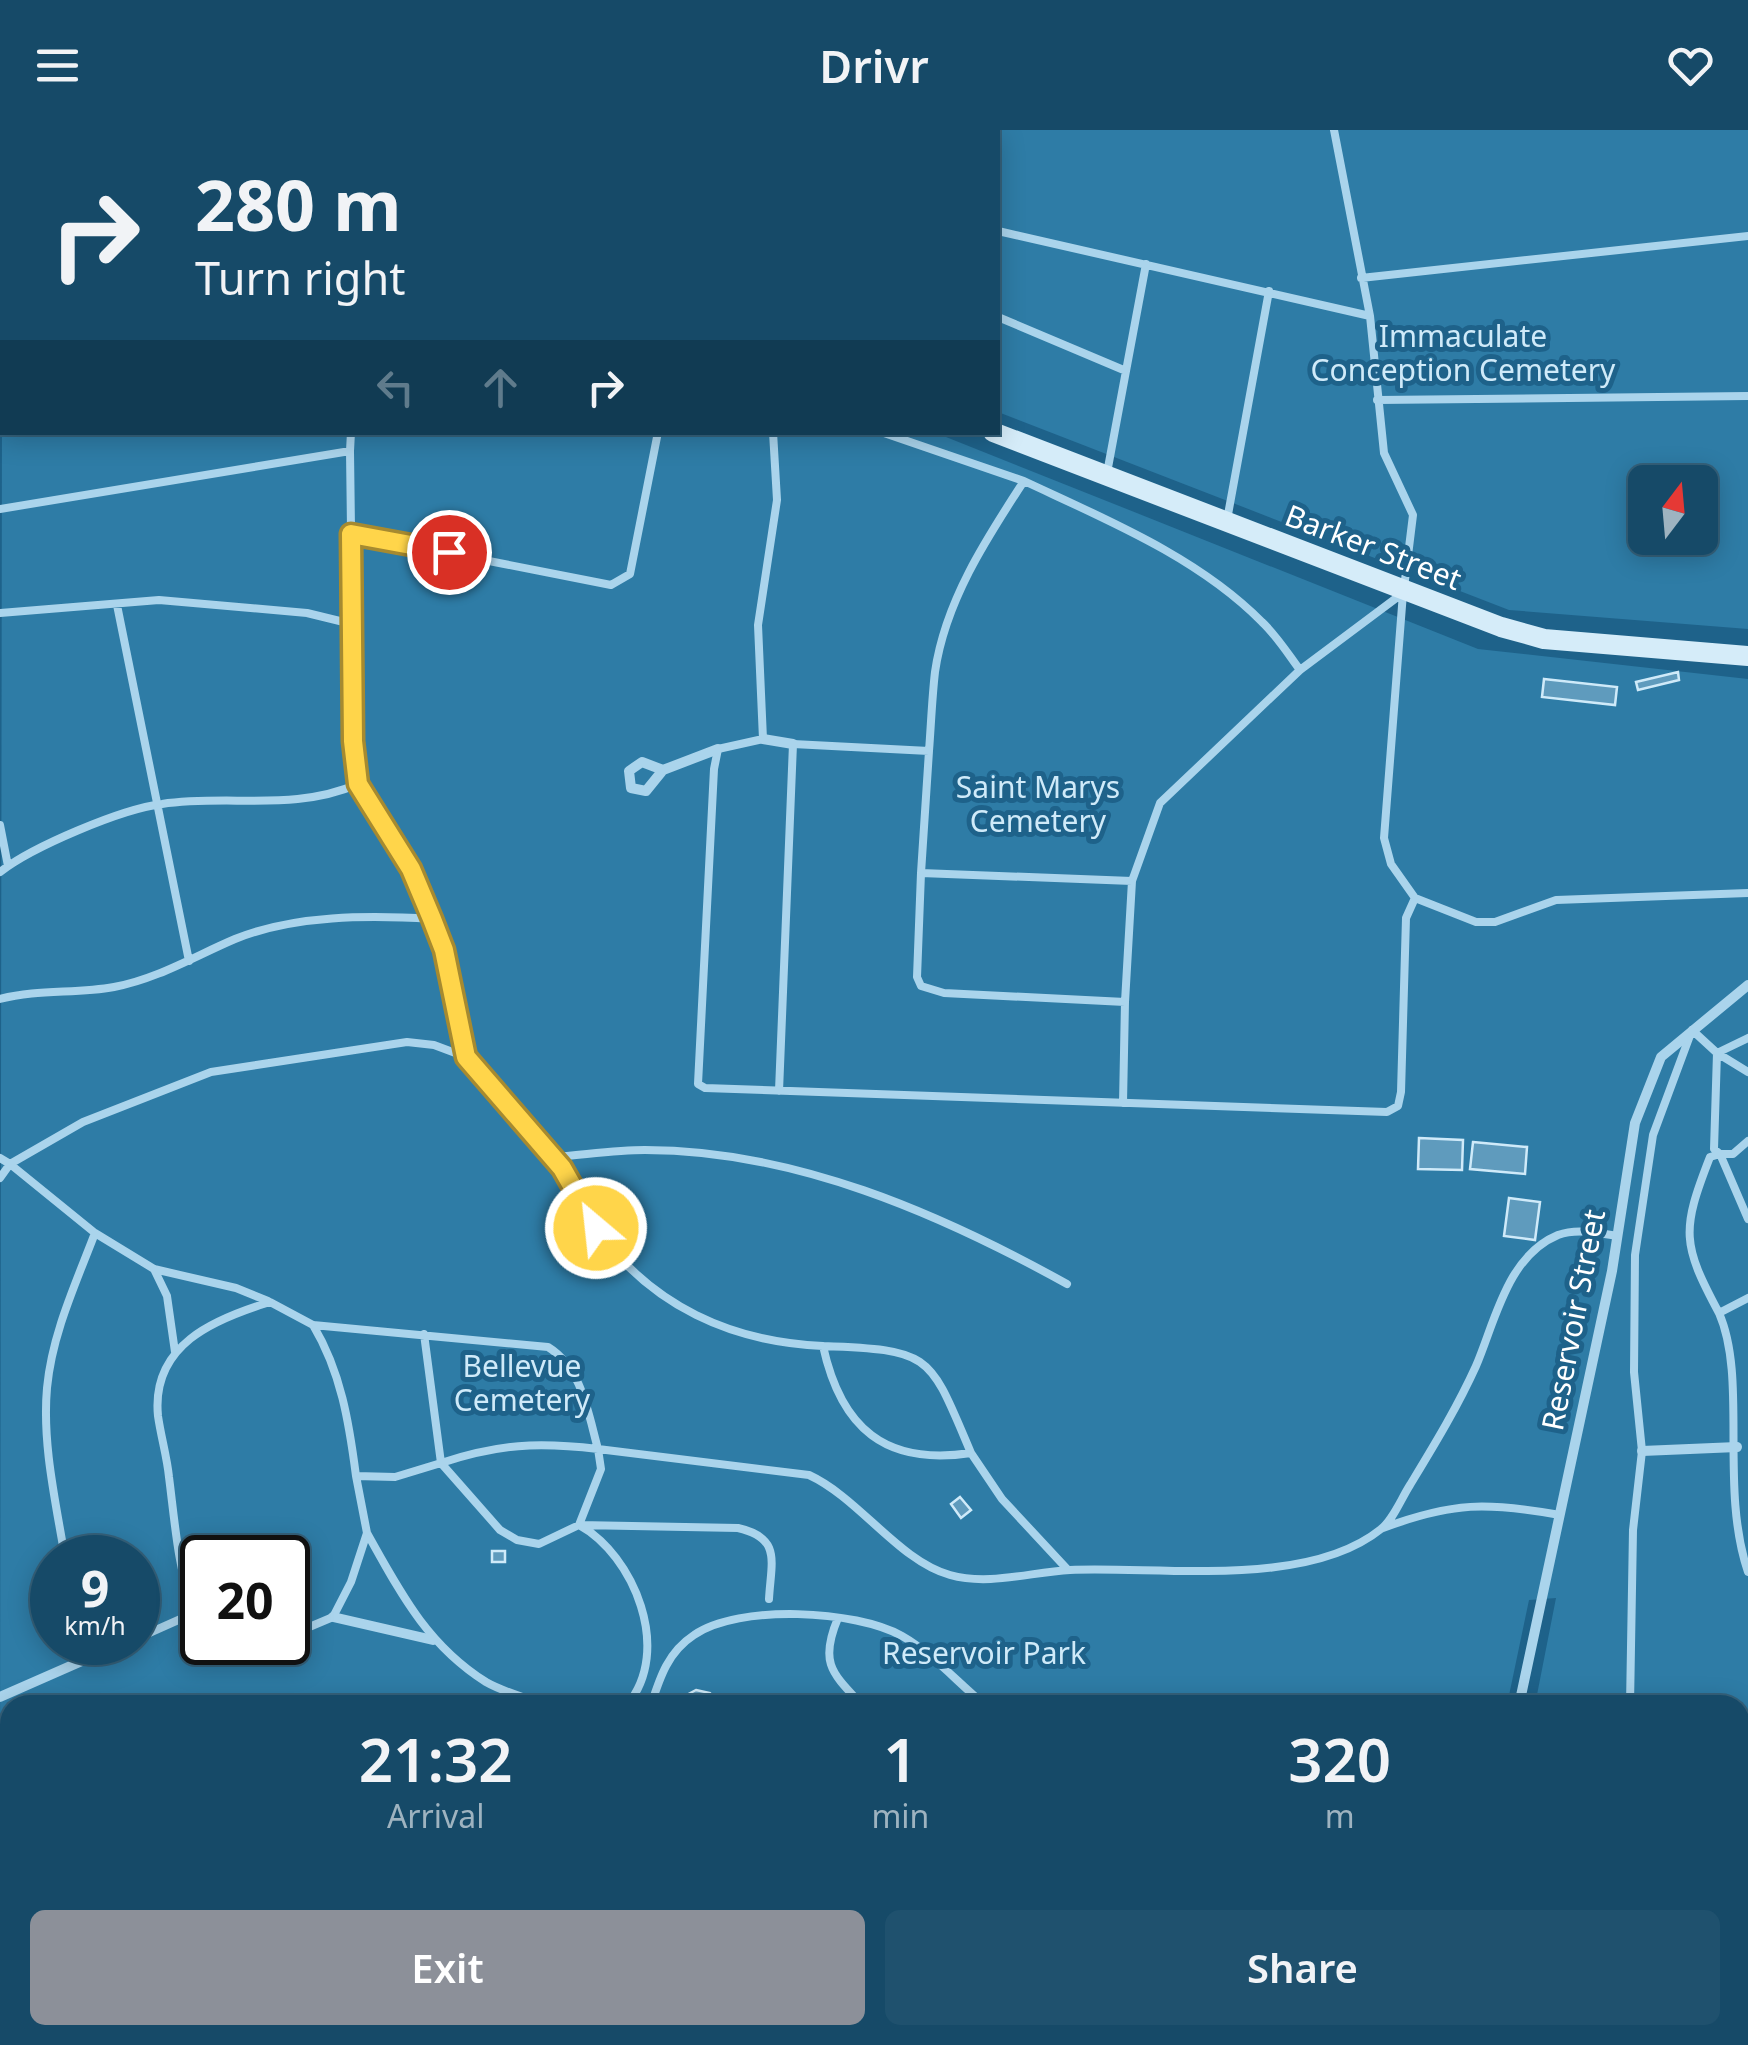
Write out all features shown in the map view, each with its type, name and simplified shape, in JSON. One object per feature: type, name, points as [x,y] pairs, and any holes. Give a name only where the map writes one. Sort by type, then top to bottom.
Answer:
[{"type":"main road","name":"Barker Street","points":[[1000,435],[1403,592],[1544,639],[1748,656]]},
{"type":"street","points":[[763,739],[793,744]]},
{"type":"street","points":[[662,770],[718,749]]},
{"type":"street","name":"Reservoir Street","points":[[1521,1695],[1618,1236],[1635,1122],[1661,1057],[1748,985]]},
{"type":"street","points":[[1642,1451],[1737,1447]]},
{"type":"street","points":[[333,1617],[433,1640]]},
{"type":"street","points":[[5,1695],[73,1665]]},
{"type":"lane","points":[[1334,130],[1370,316],[1384,453],[1413,515],[1403,592],[1384,838],[1391,864],[1415,898],[1476,922],[1496,922],[1556,900],[1748,893]]},
{"type":"lane","points":[[1000,231],[1370,316]]},
{"type":"lane","points":[[1361,278],[1748,236]]},
{"type":"lane","points":[[1106,477],[1146,264]]},
{"type":"lane","points":[[1226,524],[1269,291]]},
{"type":"lane","points":[[1000,318],[1126,371]]},
{"type":"lane","points":[[1378,400],[1748,396]]},
{"type":"lane","points":[[351,435],[358,784],[411,869],[432,919],[444,950],[466,1057]]},
{"type":"lane","points":[[351,534],[610,586],[630,574],[657,435]]},
{"type":"lane","points":[[773,435],[777,500],[758,625],[763,739],[718,749],[710,828],[698,1084],[731,1091],[1387,1112],[1398,1106],[1406,918],[1415,898]]},
{"type":"lane","points":[[890,435],[1024,481],[1110,521],[1197,571],[1262,622],[1300,670]]},
{"type":"lane","points":[[0,510],[350,451]]},
{"type":"lane","points":[[1024,481],[980,547],[952,612],[936,669],[921,873],[918,976],[922,986],[944,992],[1124,1002]]},
{"type":"lane","points":[[1123,1103],[1124,1002],[1132,881],[1160,803],[1300,670],[1403,592]]},
{"type":"lane","points":[[0,613],[159,600],[245,606],[352,624]]},
{"type":"lane","points":[[117,605],[189,961]]},
{"type":"lane","points":[[779,1091],[793,744],[929,751]]},
{"type":"lane","points":[[0,825],[3,868],[55,841],[160,804],[266,804],[336,793],[358,784]]},
{"type":"lane","points":[[921,873],[1132,881]]},
{"type":"lane","points":[[0,999],[54,990],[113,988],[189,961],[238,938],[303,923],[388,916],[432,919]]},
{"type":"lane","points":[[1630,1695],[1632,1546],[1642,1451],[1634,1372],[1634,1254],[1654,1134],[1692,1030],[1717,1054],[1748,1072]]},
{"type":"lane","points":[[1717,1054],[1748,1038]]},
{"type":"lane","points":[[0,1178],[10,1164],[83,1122],[211,1072],[407,1042],[434,1044],[466,1057],[553,1157],[596,1228],[640,1277],[680,1310],[757,1338],[823,1346],[891,1348],[934,1369],[971,1452],[1002,1500],[1068,1570]]},
{"type":"lane","points":[[1717,1054],[1714,1149],[1720,1154],[1748,1220]]},
{"type":"lane","points":[[1748,1141],[1733,1154],[1710,1157],[1687,1246],[1740,1353],[1735,1522],[1748,1572]]},
{"type":"lane","points":[[553,1157],[644,1150],[780,1166],[856,1189],[988,1240],[1066,1284]]},
{"type":"lane","points":[[0,1158],[96,1233],[154,1269],[236,1288],[313,1326],[530,1342],[563,1356],[575,1376],[601,1469],[580,1525]]},
{"type":"lane","points":[[62,1535],[48,1441],[48,1388],[59,1329],[96,1233]]},
{"type":"lane","points":[[1383,1528],[1444,1430],[1477,1364],[1506,1288],[1534,1252],[1557,1236],[1569,1233],[1618,1236]]},
{"type":"lane","points":[[154,1269],[167,1296],[174,1352],[162,1382],[158,1412],[180,1569]]},
{"type":"lane","points":[[1719,1313],[1748,1298]]},
{"type":"lane","points":[[174,1352],[219,1317],[270,1302]]},
{"type":"lane","points":[[313,1326],[328,1350],[342,1391],[367,1533],[406,1606],[433,1640],[488,1683],[519,1695]]},
{"type":"lane","points":[[424,1334],[440,1463],[500,1530],[518,1540],[538,1544],[580,1525],[738,1528],[759,1533],[766,1539],[772,1556],[770,1600]]},
{"type":"lane","points":[[823,1346],[831,1383],[843,1407],[858,1424],[889,1446],[912,1452],[944,1457],[971,1452]]},
{"type":"lane","points":[[356,1476],[396,1477],[490,1447],[520,1444],[598,1448],[809,1476],[831,1486],[919,1558],[945,1574],[970,1579],[1068,1570],[1253,1568],[1318,1560],[1383,1528],[1434,1509],[1477,1504],[1560,1515]]},
{"type":"lane","points":[[580,1525],[603,1538],[638,1593],[646,1637],[644,1669],[632,1695]]},
{"type":"lane","points":[[310,1627],[333,1617],[351,1582],[367,1533]]},
{"type":"lane","points":[[655,1695],[660,1675],[673,1653],[710,1625],[786,1615],[871,1624],[903,1637],[972,1695]]},
{"type":"lane","points":[[838,1618],[827,1658],[834,1674],[853,1695]]},
{"type":"green space","name":"Immaculate Conception Cemetery","points":[[1000,130],[1748,130],[1748,629],[1509,610],[1000,413]]},
{"type":"green space","name":"Bellevue Cemetery","points":[[2,435],[941,435],[1478,649],[1748,679],[1748,1695],[1537,1695],[1556,1598],[1529,1600],[1509,1695],[0,1695]]},
{"type":"building","points":[[1678,672],[1679,680],[1638,690],[1636,682]]},
{"type":"building","points":[[1544,679],[1617,687],[1615,705],[1542,697]]},
{"type":"building","points":[[1419,1138],[1463,1140],[1462,1170],[1418,1169]]},
{"type":"building","points":[[1473,1142],[1527,1147],[1525,1174],[1470,1169]]},
{"type":"building","points":[[1509,1198],[1540,1202],[1535,1240],[1504,1236]]},
{"type":"building","points":[[960,1497],[971,1510],[961,1518],[951,1504]]},
{"type":"building","points":[[492,1551],[505,1551],[505,1562],[492,1562]]},
{"type":"building","points":[[696,1690],[712,1695],[687,1695]]},
{"type":"route","points":[[449,552],[351,534],[353,741],[358,784],[411,869],[432,919],[444,950],[466,1057],[562,1168],[596,1228]]},
{"type":"park label","name":"Saint Marys Cemetery","points":[[1038,805]]},
{"type":"park label","name":"Reservoir Park","points":[[984,1654]]}]
